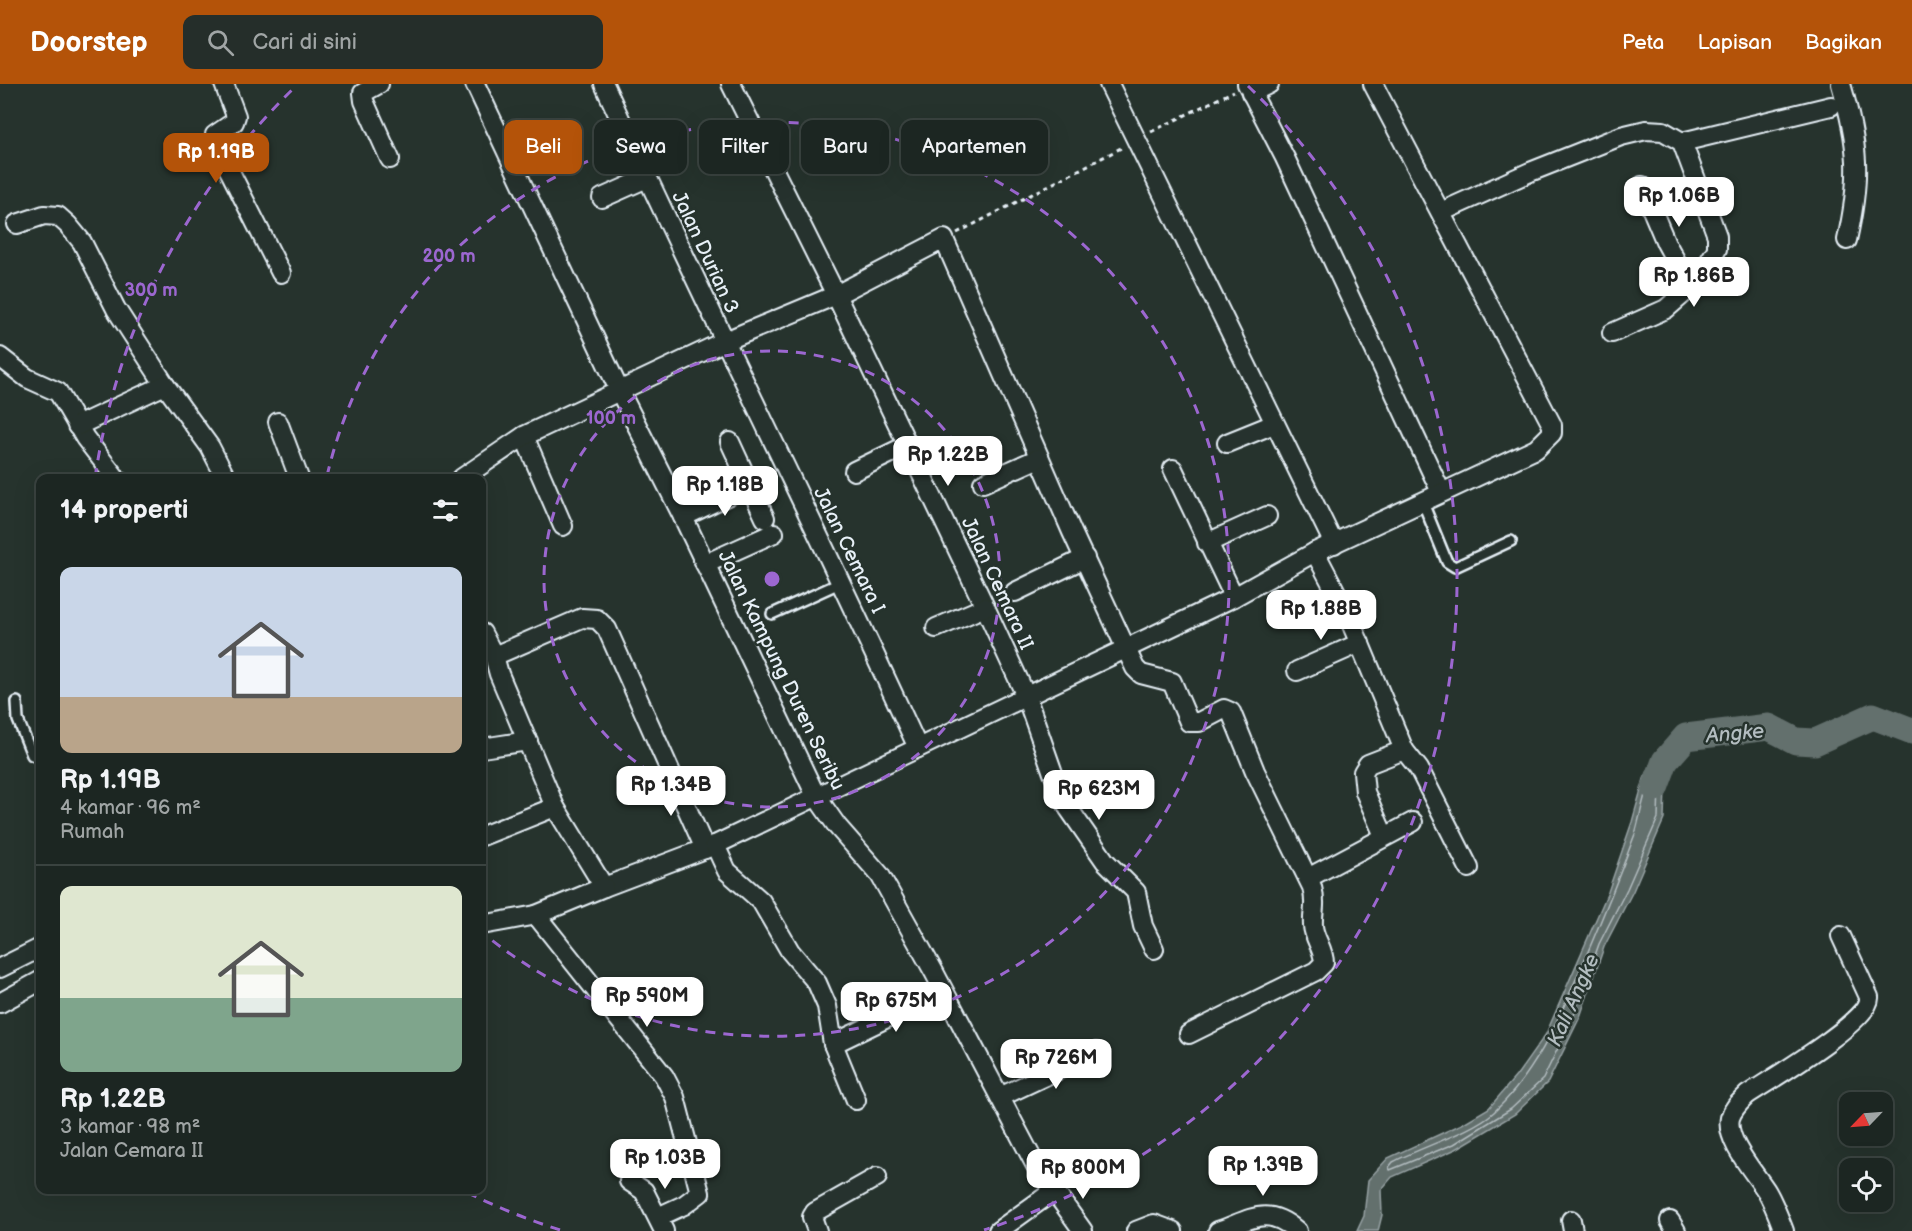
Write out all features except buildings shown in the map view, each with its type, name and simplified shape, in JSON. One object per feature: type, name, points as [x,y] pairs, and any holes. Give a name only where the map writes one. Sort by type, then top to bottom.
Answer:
[{"type":"street","points":[[224,84],[236,116],[234,122],[215,135],[216,144],[280,273]]},
{"type":"street","points":[[379,84],[363,93],[363,101],[390,159]]},
{"type":"street","name":"Jalan Kampung Duren Seribu","points":[[475,84],[620,392],[684,517],[816,796],[837,826],[880,876],[1035,1164],[1083,1231]]},
{"type":"street","name":"Jalan Durian 3","points":[[604,84],[723,342]]},
{"type":"street","name":"Jalan Cemara II","points":[[732,84],[985,607],[1026,696],[1053,773],[1069,810],[1105,861],[1136,892],[1143,926],[1154,949]]},
{"type":"street","points":[[1109,84],[1334,544]]},
{"type":"street","points":[[1269,84],[1249,89],[1441,492]]},
{"type":"street","points":[[486,924],[536,915],[710,847],[1234,597],[1315,552],[1536,449],[1552,433],[1552,425],[1373,84]]},
{"type":"street","points":[[1841,84],[1858,153],[1857,197],[1847,240]]},
{"type":"street","points":[[1682,142],[1831,106]]},
{"type":"street","points":[[1441,212],[1530,172],[1622,136],[1646,130],[1663,131],[1682,142],[1717,236],[1717,249],[1709,262],[1666,309],[1612,333]]},
{"type":"street","points":[[602,198],[647,178]]},
{"type":"street","points":[[1642,186],[1666,243],[1689,285]]},
{"type":"street","points":[[17,224],[44,215],[58,216],[68,225],[82,242],[116,309],[165,385],[210,447],[224,474]]},
{"type":"street","points":[[468,474],[524,436],[723,342],[836,295],[944,239],[1085,558],[1141,674],[1172,682],[1189,722],[1199,722],[1224,709],[1231,712],[1255,771],[1308,878],[1316,904],[1313,928],[1323,949],[1324,963],[1316,971],[1189,1034]]},
{"type":"street","name":"Jalan Cemara I","points":[[723,342],[842,582],[918,748]]},
{"type":"street","points":[[0,357],[27,378],[58,392],[77,426],[113,474]]},
{"type":"street","points":[[77,426],[165,385]]},
{"type":"street","points":[[278,422],[297,474]]},
{"type":"street","points":[[1227,444],[1274,424]]},
{"type":"street","points":[[524,436],[563,526]]},
{"type":"street","points":[[705,564],[770,525],[730,442]]},
{"type":"street","points":[[854,471],[908,445]]},
{"type":"street","points":[[983,483],[1040,458]]},
{"type":"street","points":[[1173,469],[1234,597]]},
{"type":"street","points":[[684,517],[750,484]]},
{"type":"street","points":[[1207,543],[1266,516]]},
{"type":"street","points":[[1315,552],[1360,643],[1404,750],[1419,769],[1469,868]]},
{"type":"street","points":[[1015,592],[1085,558]]},
{"type":"street","points":[[936,628],[985,607]]},
{"type":"street","points":[[494,656],[582,618],[597,619],[607,628],[710,847],[726,871],[761,902],[790,951],[817,983],[827,1006],[833,1044],[856,1100]]},
{"type":"street","points":[[486,641],[555,807],[604,887]]},
{"type":"street","points":[[1297,671],[1360,643]]},
{"type":"street","points":[[486,746],[528,741]]},
{"type":"street","points":[[1384,836],[1365,792],[1362,772],[1368,764],[1404,750]]},
{"type":"street","points":[[486,834],[555,807]]},
{"type":"street","points":[[1308,878],[1413,822]]},
{"type":"street","points":[[536,915],[664,1077],[675,1097],[700,1193],[661,1224],[645,1191],[629,1181]]},
{"type":"street","points":[[1784,1231],[1767,1192],[1751,1171],[1734,1141],[1730,1119],[1736,1106],[1747,1095],[1853,1023],[1870,1002],[1840,936]]},
{"type":"street","points":[[0,968],[36,951]]},
{"type":"street","points":[[0,1003],[36,983]]},
{"type":"street","points":[[833,1044],[943,991]]},
{"type":"street","points":[[1000,1097],[1096,1052]]},
{"type":"street","points":[[817,1231],[812,1217],[815,1212],[877,1177]]},
{"type":"street","points":[[998,1231],[1054,1190]]},
{"type":"street","points":[[1218,1231],[1257,1215],[1270,1215],[1297,1231]]},
{"type":"street","points":[[1136,1231],[1154,1224],[1173,1231]]},
{"type":"lane","points":[[1423,503],[1446,562],[1455,567],[1511,542]]},
{"type":"lane","points":[[772,614],[842,582]]},
{"type":"lane","points":[[17,702],[18,720],[32,755],[36,756]]},
{"type":"path","points":[[944,239],[1135,141],[1249,89]]},
{"type":"water","name":"Kali Angke","points":[[1658,750],[1677,760],[1665,785],[1664,819],[1633,891],[1604,947],[1580,1017],[1548,1082],[1515,1114],[1456,1149],[1392,1177],[1381,1190],[1382,1215],[1378,1231],[1357,1231],[1364,1216],[1368,1180],[1388,1158],[1462,1124],[1489,1108],[1517,1075],[1546,1034],[1608,892],[1644,779]]},
{"type":"waterway","name":"Angke","points":[[1655,788],[1665,761],[1686,737],[1769,727],[1796,741],[1815,742],[1873,716],[1912,731]]}]
